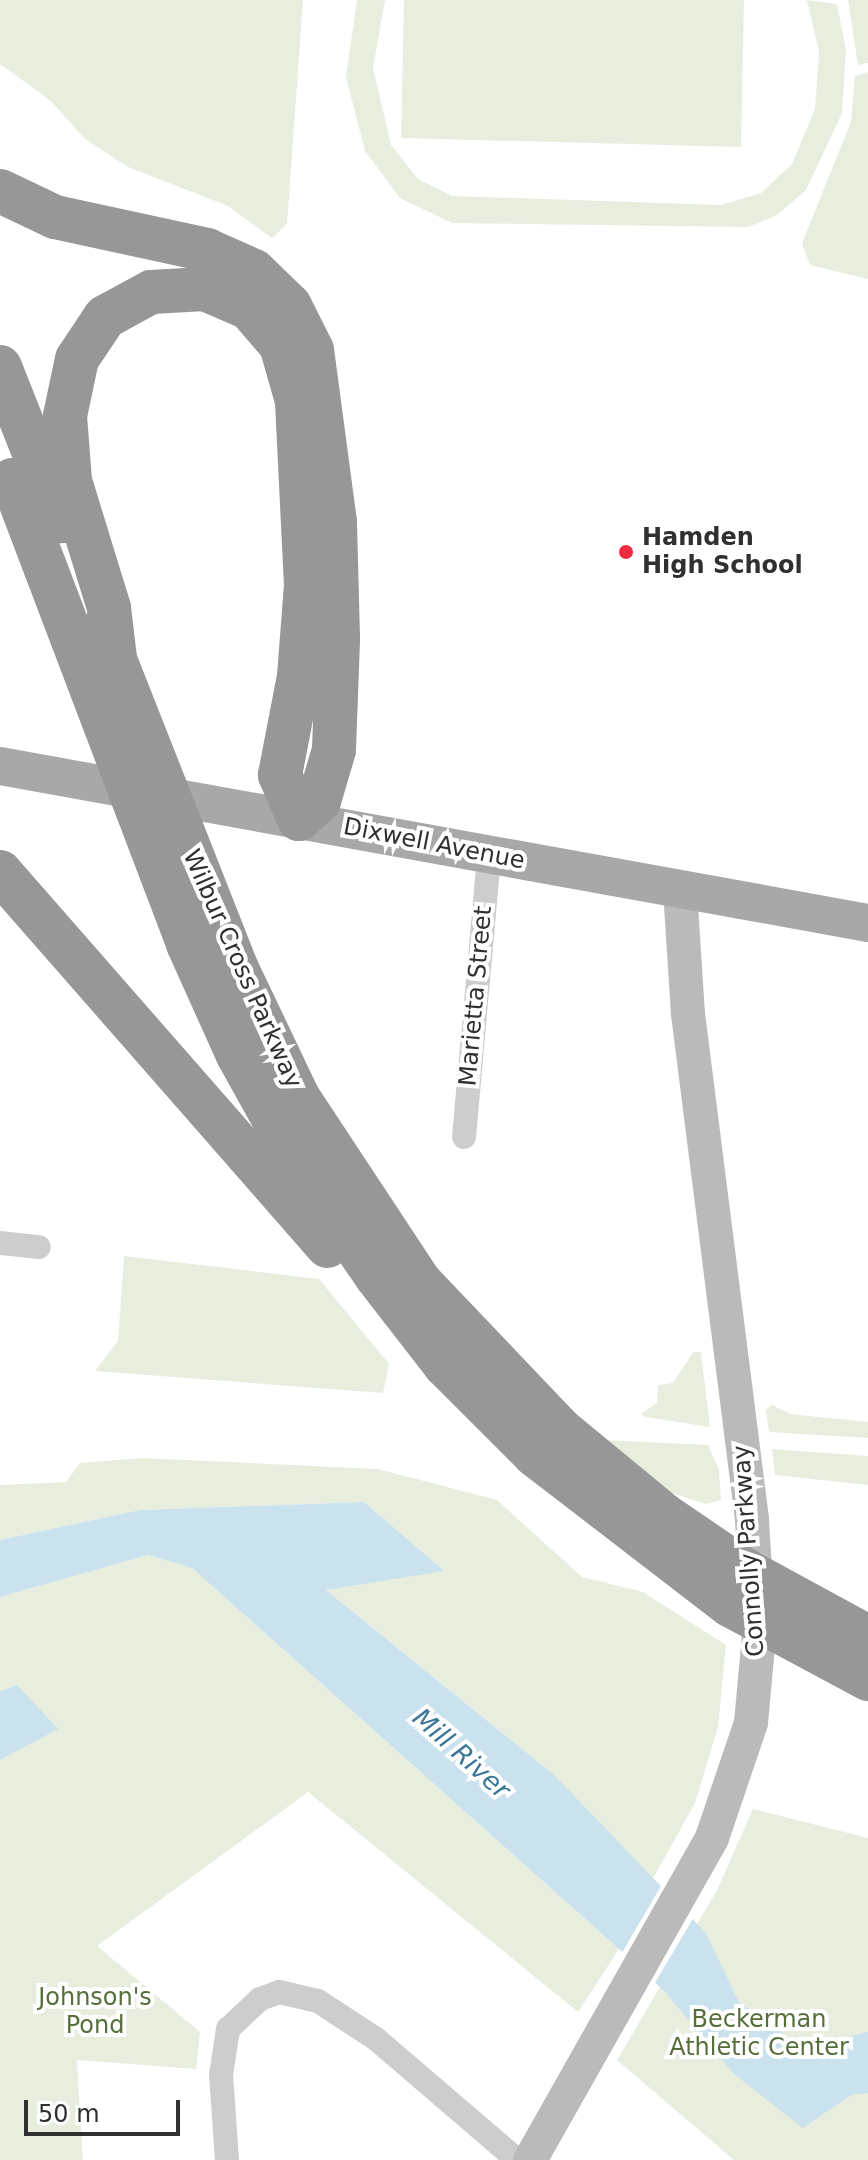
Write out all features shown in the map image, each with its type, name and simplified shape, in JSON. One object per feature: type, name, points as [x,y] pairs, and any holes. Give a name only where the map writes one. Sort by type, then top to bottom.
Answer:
[{"type":"highway","points":[[0,191],[55,217],[207,250],[254,271],[290,306],[312,350],[335,522],[337,672],[330,780],[299,819],[280,775],[299,676],[306,586],[297,401],[281,345],[249,308],[205,289],[151,292],[105,317],[77,359],[65,416],[70,481],[109,608],[115,658]]},
{"type":"highway","name":"Wilbur Cross Parkway","points":[[0,367],[115,658],[124,730]]},
{"type":"highway","name":"Wilbur Cross Parkway","points":[[0,448],[124,730],[170,849],[238,1055],[295,1158],[458,1353],[535,1455],[645,1545],[730,1605],[868,1679]]},
{"type":"highway","points":[[0,872],[413,1344],[458,1353]]},
{"type":"highway","name":"Wilbur Cross Parkway","points":[[458,1353],[561,1430],[664,1515],[745,1570],[868,1637]]},
{"type":"main road","name":"Dixwell Avenue","points":[[0,766],[868,923]]},
{"type":"main road","name":"Connolly Parkway","points":[[530,2160],[712,1838],[747,1736],[759,1635],[752,1519],[688,1014],[680,891]]},
{"type":"street","name":"Marietta Street","points":[[464,1137],[489,855]]},
{"type":"street","points":[[0,1243],[39,1247]]},
{"type":"street","points":[[227,2160],[221,2075],[228,2029],[260,1999],[279,1992],[318,2001],[376,2039],[517,2160]]},
{"type":"green space","points":[[0,0],[303,0],[287,224],[272,238],[228,206],[128,167],[84,138],[51,101],[0,64]]},
{"type":"green space","points":[[357,0],[385,0],[373,68],[391,145],[418,179],[452,196],[721,205],[761,193],[792,164],[815,109],[819,52],[807,0],[837,4],[846,51],[842,113],[806,190],[777,215],[748,227],[452,223],[400,198],[365,151],[346,77]]},
{"type":"green space","points":[[404,0],[744,0],[741,147],[401,138]]},
{"type":"green space","points":[[848,0],[868,0],[868,63],[858,65]]},
{"type":"green space","points":[[868,72],[868,279],[810,265],[802,243],[851,122],[855,76]]},
{"type":"green space","points":[[124,1256],[319,1279],[389,1364],[383,1393],[95,1371],[118,1341]]},
{"type":"green space","points":[[693,1352],[701,1352],[710,1427],[641,1414],[657,1403],[658,1385],[673,1383]]},
{"type":"green space","points":[[772,1405],[790,1414],[868,1422],[868,1438],[769,1432],[766,1410]]},
{"type":"green space","points":[[604,1440],[708,1445],[719,1470],[721,1500],[705,1504],[672,1493]]},
{"type":"green space","points":[[772,1449],[868,1456],[868,1485],[775,1475]]},
{"type":"green space","points":[[143,1458],[378,1469],[497,1500],[582,1577],[643,1592],[726,1645],[718,1727],[695,1803],[651,1882],[553,1774],[325,1589],[364,1502],[140,1510],[0,1540],[0,1485],[66,1482],[80,1463]]},
{"type":"green space","name":"Johnson's Pond","points":[[148,1555],[192,1568],[619,1949],[578,2012],[308,1792],[97,1946],[200,2032],[196,2069],[77,2060],[83,2160],[0,2160],[0,1758],[17,1685],[0,1691],[0,1597]]},
{"type":"green space","name":"Beckerman Athletic Center","points":[[753,1809],[868,1838],[868,2160],[734,2160],[617,2060],[717,1890]]},
{"type":"water","name":"Mill River","points":[[364,1502],[444,1571],[326,1590],[553,1774],[705,1932],[739,2002],[803,2048],[868,2032],[868,2093],[851,2095],[803,2128],[734,2074],[666,1993],[619,1949],[192,1568],[148,1555],[0,1597],[0,1540],[140,1510]]},
{"type":"water","points":[[17,1685],[58,1729],[0,1760],[0,1691]]},
{"type":"pier","points":[[661,1886],[694,1917],[653,1986],[620,1956]]},
{"type":"place","name":"Hamden High School","points":[[626,552]]}]
